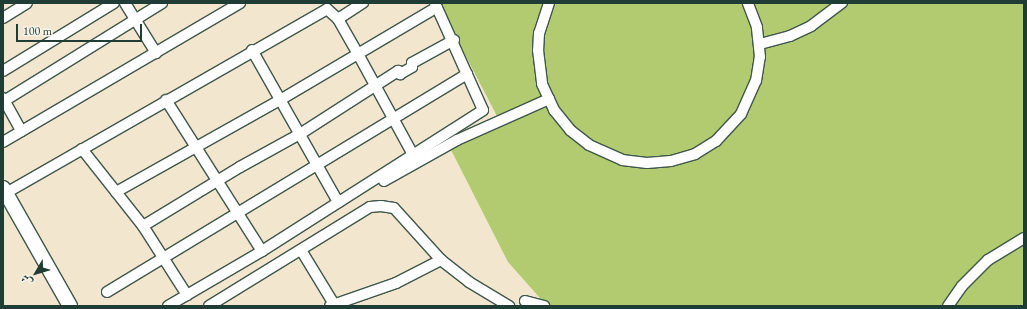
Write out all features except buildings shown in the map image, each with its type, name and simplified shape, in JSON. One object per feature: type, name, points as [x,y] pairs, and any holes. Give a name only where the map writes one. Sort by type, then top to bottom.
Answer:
[{"type":"street","points":[[3,18],[27,3]]},
{"type":"street","points":[[3,71],[114,3]]},
{"type":"street","points":[[125,3],[156,53]]},
{"type":"street","points":[[21,132],[4,99],[162,3]]},
{"type":"street","points":[[3,142],[240,3]]},
{"type":"street","points":[[338,19],[363,3]]},
{"type":"street","points":[[549,3],[542,22],[538,50],[540,73],[548,100],[570,130],[599,152],[635,162],[659,163],[683,158],[716,141],[741,114],[756,81],[760,44],[757,28],[748,3]]},
{"type":"street","points":[[760,44],[790,36],[811,26],[842,3]]},
{"type":"street","points":[[116,192],[280,100],[358,54],[436,5],[454,40],[483,110],[262,251],[168,306]]},
{"type":"street","points":[[70,306],[5,190],[82,149],[252,50],[325,10],[330,10],[338,19],[413,155]]},
{"type":"street","points":[[143,226],[217,180],[300,134],[398,71],[400,74],[412,67],[412,63],[416,60],[454,40]]},
{"type":"street","points":[[252,50],[338,202]]},
{"type":"street","points":[[107,292],[468,74]]},
{"type":"street","points":[[166,100],[262,251]]},
{"type":"street","points":[[179,306],[424,158],[493,122],[548,100]]},
{"type":"street","points":[[82,149],[143,226],[187,295]]},
{"type":"street","points":[[209,306],[370,207],[381,206],[394,208],[404,216],[441,260],[504,305]]},
{"type":"street","points":[[948,306],[962,286],[983,264],[1003,249],[1024,238]]},
{"type":"street","points":[[301,250],[332,305],[396,283],[441,260]]},
{"type":"street","points":[[525,301],[544,306]]},
{"type":"green space","points":[[438,3],[1024,3],[1024,306],[547,306],[508,262],[448,144],[497,116]]}]
